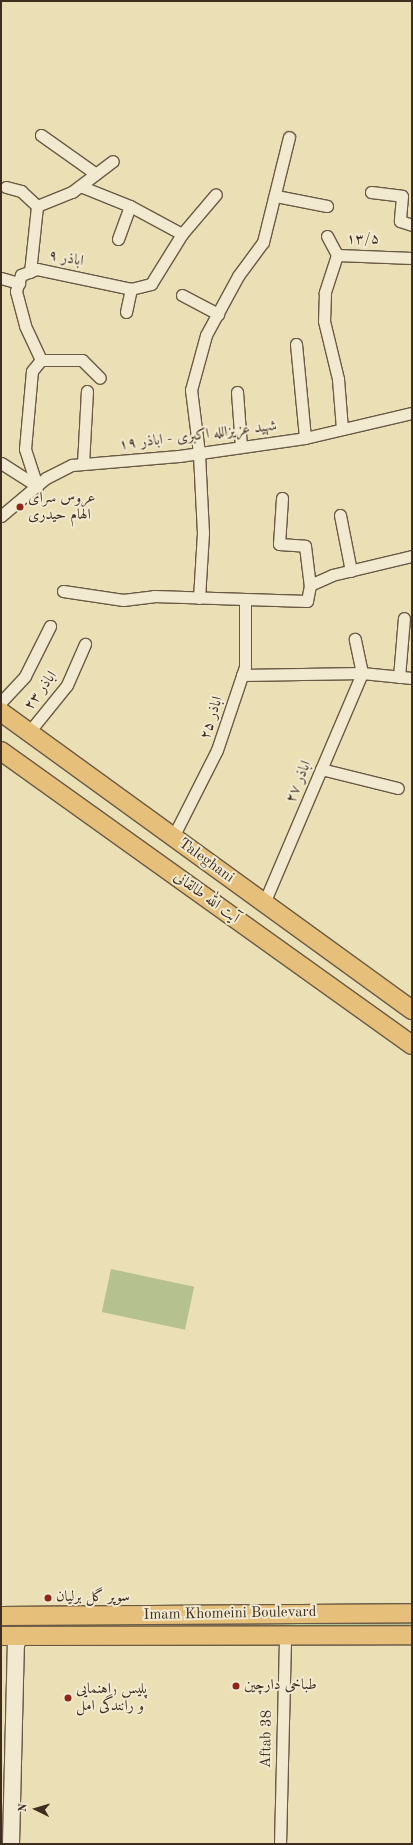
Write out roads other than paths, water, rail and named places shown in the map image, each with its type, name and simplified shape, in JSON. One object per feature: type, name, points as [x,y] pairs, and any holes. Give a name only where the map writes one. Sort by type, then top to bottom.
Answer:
[{"type":"main road","name":"Taleghani","points":[[1,712],[412,1010]]},
{"type":"main road","name":"آیت الله طالقانی","points":[[1,751],[412,1045]]},
{"type":"main road","points":[[377,1613],[377,1635]]},
{"type":"main road","name":"Imam Khomeini Boulevard","points":[[1,1616],[412,1613]]},
{"type":"main road","name":"Imam Khomeini Boulevard","points":[[1,1636],[412,1635]]},
{"type":"main road","points":[[11,1844],[8,1723],[16,1645],[20,1636]]},
{"type":"street","points":[[41,135],[96,174]]},
{"type":"street","points":[[199,598],[203,533],[199,453],[191,390],[206,335],[238,276],[264,242],[289,137]]},
{"type":"street","points":[[37,206],[80,186],[113,161]]},
{"type":"street","points":[[80,186],[130,206],[182,234]]},
{"type":"street","points":[[6,187],[21,191],[37,206]]},
{"type":"street","points":[[371,192],[402,196],[400,221],[412,225]]},
{"type":"street","points":[[126,312],[132,289],[151,284],[182,234],[216,194]]},
{"type":"street","points":[[276,196],[327,206]]},
{"type":"street","points":[[30,272],[37,206]]},
{"type":"street","points":[[118,239],[130,206]]},
{"type":"street","name":"۱۳/۵","points":[[326,236],[337,255],[412,258]]},
{"type":"street","points":[[337,255],[325,293],[324,321],[338,379],[342,430]]},
{"type":"street","name":"اباذر ۹","points":[[19,283],[21,275],[36,269],[67,274],[132,289]]},
{"type":"street","points":[[1,278],[19,283],[16,291],[25,324],[41,360]]},
{"type":"street","points":[[182,295],[218,314]]},
{"type":"street","points":[[296,344],[305,438]]},
{"type":"street","points":[[41,360],[82,360],[100,378]]},
{"type":"street","points":[[37,486],[25,449],[32,371],[41,360]]},
{"type":"street","points":[[83,464],[87,391]]},
{"type":"street","points":[[238,392],[241,447]]},
{"type":"street","name":"شهید عزیزالله اکبری - اباذر ۱۹","points":[[1,516],[37,486],[72,465],[199,453],[305,438],[412,414]]},
{"type":"street","points":[[1,463],[37,486]]},
{"type":"street","points":[[63,591],[122,600],[154,596],[307,601],[310,585],[304,546],[279,544],[282,498]]},
{"type":"street","points":[[340,515],[350,571]]},
{"type":"street","points":[[310,585],[350,571],[412,556]]},
{"type":"street","name":"اباذر ۲۵","points":[[173,837],[217,750],[242,675],[245,600]]},
{"type":"street","points":[[399,677],[404,618]]},
{"type":"street","points":[[1,702],[25,676],[50,626]]},
{"type":"street","points":[[356,639],[362,673]]},
{"type":"street","name":"اباذر ۲۳","points":[[29,732],[66,685],[85,644]]},
{"type":"street","points":[[242,675],[362,673],[412,678]]},
{"type":"street","name":"اباذر ۲۷","points":[[264,903],[362,673]]},
{"type":"street","points":[[321,769],[398,788]]},
{"type":"street","name":"Aftab 38","points":[[280,1844],[285,1635]]},
{"type":"place","name":"عروس سرای الهام حیدری","points":[[20,507]]},
{"type":"place","name":"سوپر گل برلیان","points":[[48,1598]]},
{"type":"place","name":"طباخی دارچین","points":[[236,1686]]},
{"type":"place","name":"پلیس راهنمایی و رانندگی امل","points":[[68,1698]]}]
